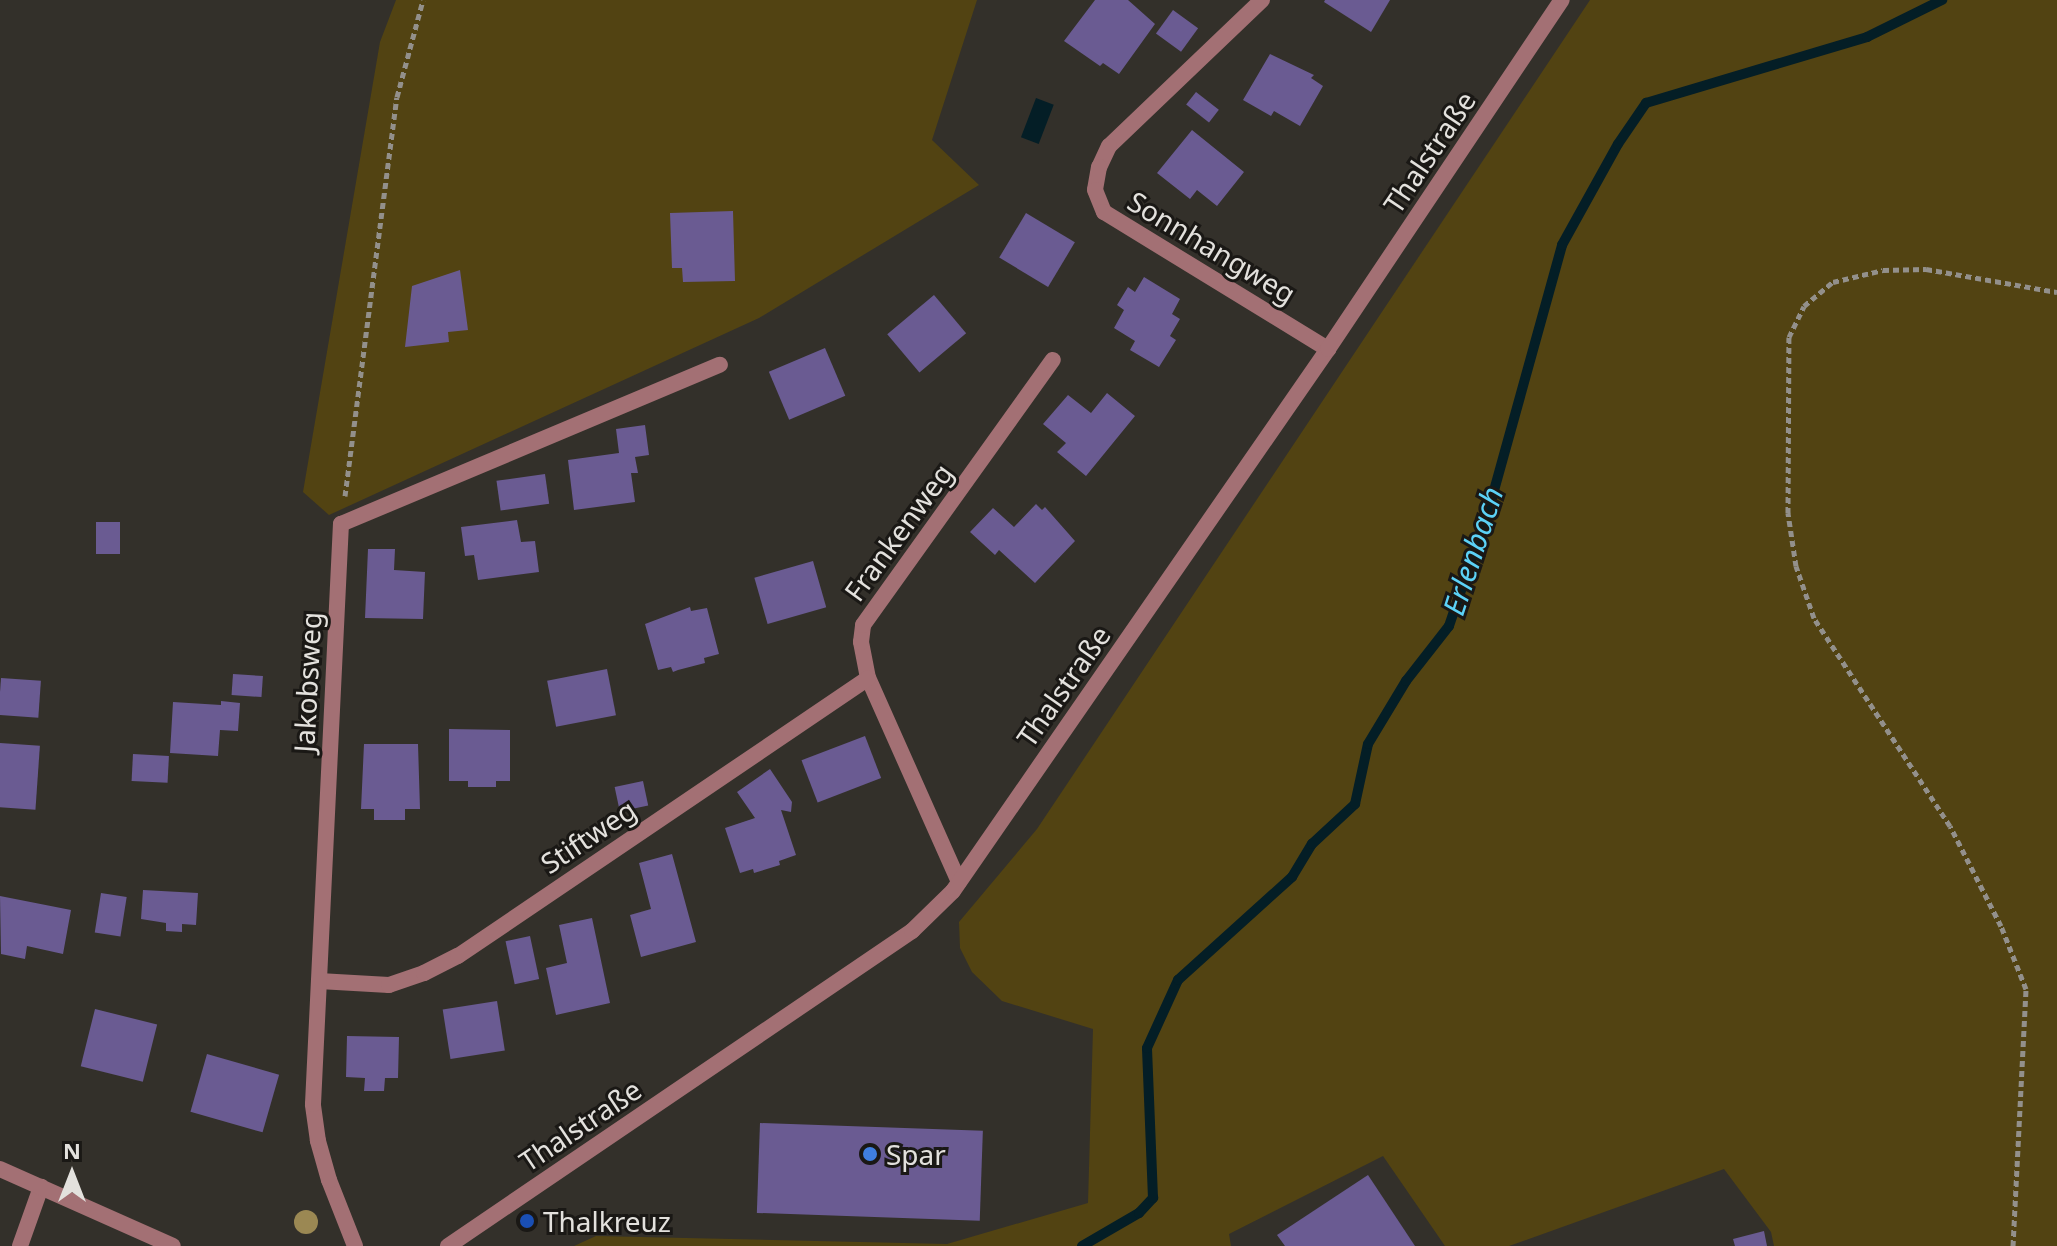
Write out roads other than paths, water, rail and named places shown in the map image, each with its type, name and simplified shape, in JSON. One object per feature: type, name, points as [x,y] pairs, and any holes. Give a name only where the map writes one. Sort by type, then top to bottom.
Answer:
[{"type":"street","name":"Sonnhangweg","points":[[1262,0],[1109,146],[1099,167],[1095,190],[1104,212],[1328,349]]},
{"type":"street","name":"Thalstraße","points":[[448,1246],[912,931],[959,882],[1328,349],[1562,0]]},
{"type":"street","name":"Frankenweg","points":[[959,882],[868,678],[861,642],[863,625],[1053,360]]},
{"type":"street","name":"Jakobsweg","points":[[355,1246],[318,1141],[313,1063],[341,524],[720,365]]},
{"type":"street","name":"Stiftweg","points":[[319,981],[389,985],[424,973],[458,956],[868,678]]},
{"type":"street","points":[[0,1169],[173,1246]]},
{"type":"street","points":[[20,1246],[41,1187]]},
{"type":"water","points":[[1036,98],[1054,105],[1039,144],[1021,137]]},
{"type":"waterway","name":"Erlenbach","points":[[1082,1246],[1139,1213],[1153,1198],[1147,1048],[1178,980],[1292,877],[1312,844],[1355,804],[1368,744],[1406,681],[1449,626],[1490,505],[1562,245],[1618,144],[1646,103],[1867,37],[1942,0]]},
{"type":"place","name":"Spar","points":[[870,1154]]},
{"type":"place","name":"Thalkreuz","points":[[527,1221]]}]
